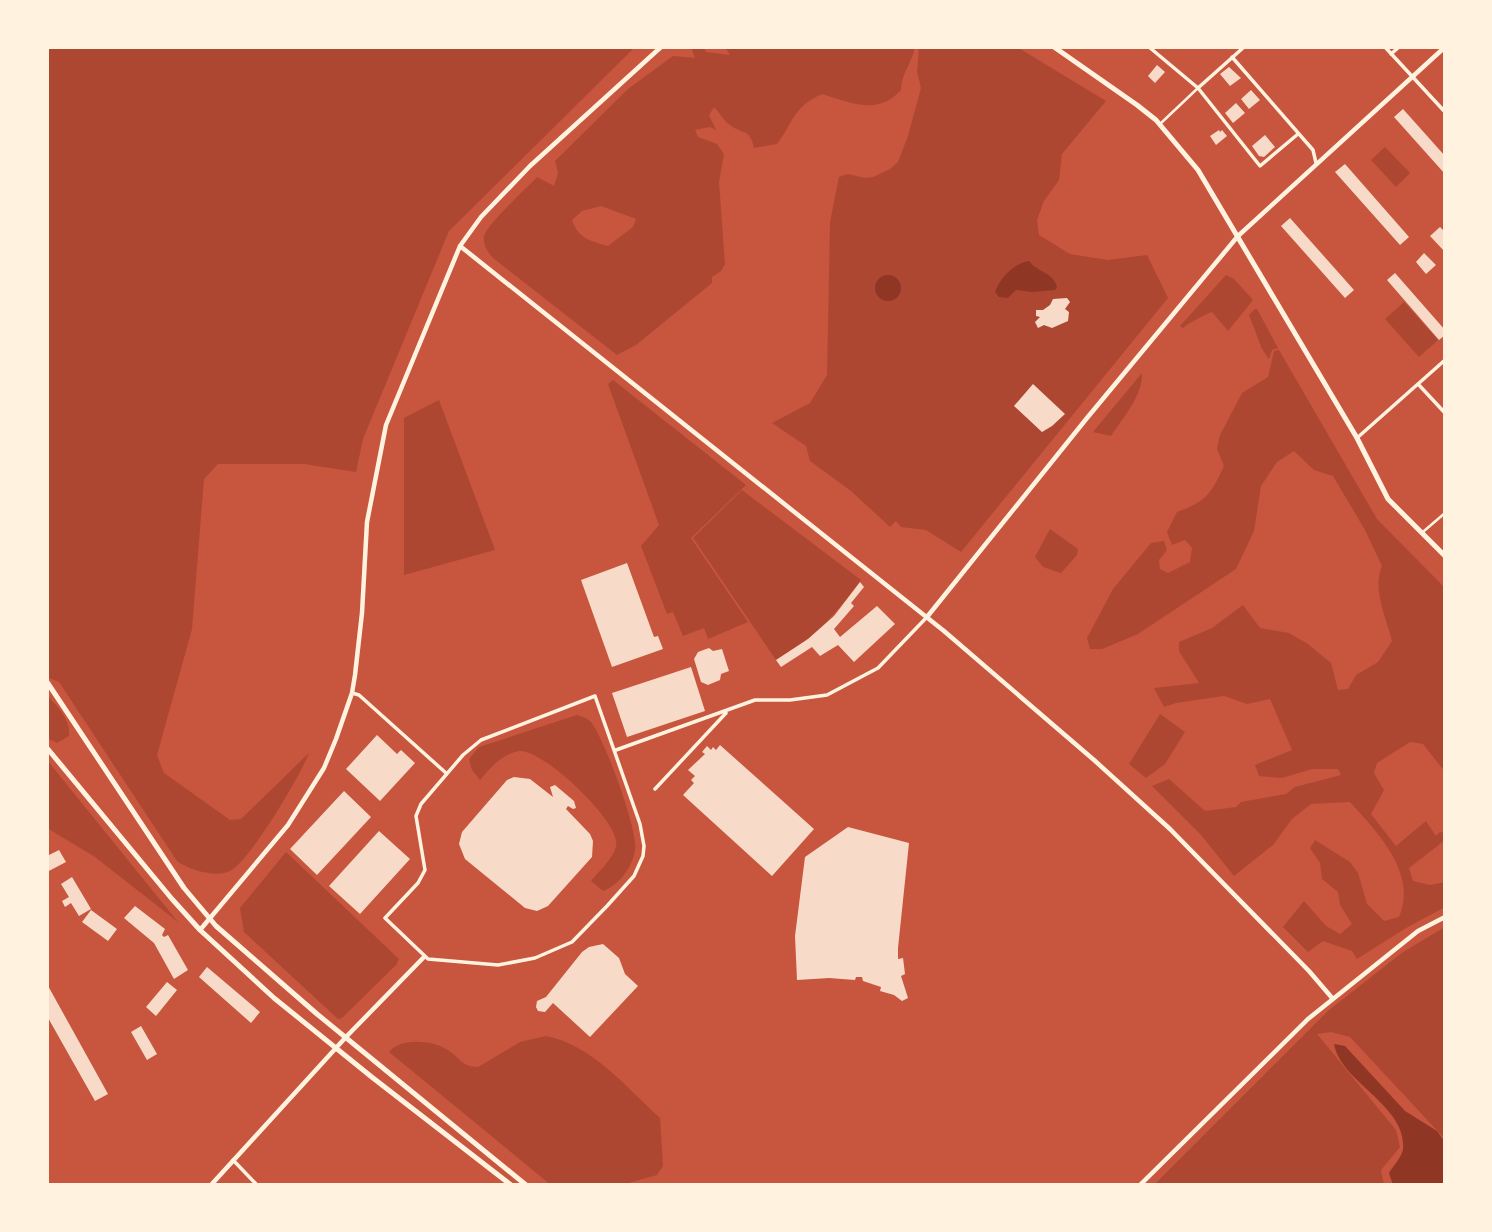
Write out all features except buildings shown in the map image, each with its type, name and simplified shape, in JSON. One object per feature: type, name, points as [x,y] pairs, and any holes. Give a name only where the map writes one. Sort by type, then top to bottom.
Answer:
[{"type":"main road","points":[[1054,47],[1160,124],[1198,170],[1357,438],[1388,499],[1445,555]]},
{"type":"main road","points":[[47,682],[184,888],[210,919],[346,1037],[527,1185]]},
{"type":"main road","points":[[47,748],[200,930],[274,998],[511,1185]]},
{"type":"street","points":[[200,930],[288,825],[324,768],[352,693],[362,613],[367,522],[386,425],[460,246],[481,217],[530,166],[661,47]]},
{"type":"street","points":[[1149,47],[1198,88],[1260,166],[1298,134]]},
{"type":"street","points":[[1160,124],[1244,47]]},
{"type":"street","points":[[1385,47],[1445,112]]},
{"type":"street","points":[[1391,54],[1399,47]]},
{"type":"street","points":[[615,750],[755,700],[800,699],[827,695],[878,668],[927,617],[1238,236],[1445,47]]},
{"type":"street","points":[[1232,58],[1312,150],[1316,163]]},
{"type":"street","points":[[460,246],[927,617],[1094,760],[1170,829],[1333,999]]},
{"type":"street","points":[[1357,438],[1445,360]]},
{"type":"street","points":[[1418,384],[1445,413]]},
{"type":"street","points":[[1422,533],[1445,513]]},
{"type":"street","points":[[352,693],[364,700],[446,773]]},
{"type":"street","points":[[595,696],[615,750],[640,824],[643,856],[634,876],[572,942],[536,958],[498,965],[424,957],[385,918],[418,883],[425,870],[416,816],[421,804],[446,773],[481,740],[595,696]]},
{"type":"street","points":[[654,789],[727,711]]},
{"type":"street","points":[[1140,1185],[1308,1019],[1418,931],[1445,917]]},
{"type":"street","points":[[211,1185],[346,1037],[424,957]]},
{"type":"street","points":[[233,1160],[257,1185]]},
{"type":"shaded area","points":[[47,47],[635,47],[449,231],[363,439],[356,472],[304,464],[218,464],[204,479],[192,629],[157,755],[164,773],[230,820],[241,819],[309,753],[296,780],[250,852],[239,864],[224,873],[203,872],[177,861],[59,682],[47,677]]},
{"type":"shaded area","points":[[691,47],[704,47],[706,52],[730,55],[725,47],[915,47],[901,90],[892,98],[883,103],[864,105],[822,94],[799,110],[777,144],[754,148],[750,137],[728,123],[714,107],[709,115],[716,130],[710,127],[695,130],[698,137],[717,144],[724,154],[719,182],[725,264],[721,271],[712,277],[712,283],[636,345],[617,355],[493,258],[485,246],[484,237],[499,216],[537,177],[554,186],[558,173],[555,161],[628,89],[673,56],[695,58]],"holes":[[[601,206],[636,219],[633,227],[608,246],[586,238],[572,220],[582,211]]]},
{"type":"shaded area","points":[[919,47],[1017,47],[1106,101],[1062,154],[1059,180],[1044,201],[1037,220],[1039,235],[1070,254],[1108,260],[1147,255],[1168,298],[961,552],[926,530],[901,527],[896,521],[890,527],[851,491],[810,461],[806,446],[772,423],[810,403],[827,375],[830,222],[839,177],[848,174],[873,177],[898,162],[921,88],[917,72]]},
{"type":"shaded area","points":[[1385,147],[1410,173],[1396,187],[1371,160]]},
{"type":"shaded area","points":[[1029,261],[1052,278],[1057,287],[1055,290],[1016,290],[1008,298],[999,297],[995,292],[1004,277],[1013,268]]},
{"type":"shaded area","points":[[888,275],[897,279],[901,288],[897,297],[888,301],[879,297],[875,288],[879,279]]},
{"type":"shaded area","points":[[1226,275],[1234,279],[1253,300],[1228,331],[1212,312],[1183,328],[1180,326]]},
{"type":"shaded area","points":[[1404,302],[1438,340],[1419,357],[1385,319]]},
{"type":"shaded area","points":[[1255,309],[1278,348],[1272,350],[1269,359],[1262,349],[1249,315]]},
{"type":"shaded area","points":[[1279,350],[1377,519],[1445,588],[1445,772],[1423,744],[1410,742],[1377,763],[1374,773],[1384,790],[1371,814],[1396,846],[1426,821],[1436,836],[1440,832],[1445,833],[1445,840],[1409,868],[1413,881],[1430,885],[1445,882],[1445,907],[1357,959],[1352,951],[1323,941],[1308,952],[1283,927],[1304,901],[1326,926],[1340,934],[1352,924],[1340,905],[1338,892],[1322,879],[1320,863],[1310,848],[1315,840],[1350,862],[1358,873],[1367,904],[1384,921],[1399,917],[1403,885],[1399,869],[1372,826],[1350,802],[1311,804],[1292,819],[1273,845],[1234,876],[1201,835],[1152,786],[1169,779],[1205,811],[1236,807],[1241,802],[1286,794],[1295,787],[1341,775],[1338,769],[1312,769],[1282,778],[1259,776],[1255,765],[1292,750],[1270,699],[1247,704],[1224,696],[1164,707],[1154,688],[1199,683],[1179,651],[1179,642],[1212,628],[1243,605],[1260,628],[1289,633],[1331,663],[1338,690],[1348,689],[1356,675],[1378,662],[1392,641],[1379,594],[1382,566],[1365,530],[1333,476],[1314,470],[1294,451],[1277,462],[1261,486],[1254,531],[1236,569],[1138,634],[1102,649],[1090,649],[1087,638],[1113,589],[1151,543],[1164,541],[1167,550],[1159,560],[1160,569],[1168,573],[1190,562],[1192,548],[1185,540],[1172,545],[1167,532],[1177,512],[1202,500],[1215,483],[1224,466],[1217,449],[1220,435],[1242,393],[1268,377],[1274,351]]},
{"type":"shaded area","points":[[1142,373],[1136,398],[1111,436],[1093,432]]},
{"type":"shaded area","points":[[613,380],[746,485],[691,538],[748,622],[708,639],[704,628],[683,636],[673,612],[667,614],[641,546],[659,525],[608,384]]},
{"type":"shaded area","points":[[439,400],[495,550],[404,575],[404,418]]},
{"type":"shaded area","points":[[742,490],[861,580],[823,625],[776,660],[693,538]]},
{"type":"shaded area","points":[[1050,529],[1078,549],[1077,555],[1061,573],[1043,567],[1035,557]]},
{"type":"shaded area","points":[[47,696],[68,725],[69,736],[57,743],[47,738]]},
{"type":"shaded area","points":[[1160,714],[1185,732],[1165,764],[1146,778],[1129,764]]},
{"type":"shaded area","points":[[577,715],[591,722],[604,746],[626,806],[635,840],[635,850],[628,869],[614,885],[603,891],[591,881],[615,851],[614,835],[607,821],[578,789],[545,761],[530,753],[519,751],[507,755],[492,766],[480,780],[472,770],[469,759],[479,747]]},
{"type":"shaded area","points":[[47,760],[178,922],[95,857],[47,828]]},
{"type":"shaded area","points":[[286,852],[399,959],[342,1018],[338,1019],[244,932],[240,908]]},
{"type":"shaded area","points":[[1445,927],[1445,1139],[1350,1037],[1331,1032],[1317,1034],[1396,1130],[1400,1147],[1381,1170],[1384,1185],[1154,1185],[1329,1010],[1403,952]]},
{"type":"shaded area","points":[[546,1036],[578,1048],[593,1058],[660,1118],[663,1166],[657,1175],[621,1185],[551,1185],[389,1052],[400,1044],[424,1042],[440,1046],[464,1063],[478,1067],[520,1042]]},
{"type":"shaded area","points":[[1334,1044],[1345,1046],[1405,1111],[1437,1131],[1445,1142],[1445,1185],[1393,1185],[1389,1173],[1403,1149],[1401,1133],[1385,1107],[1348,1071]]}]
